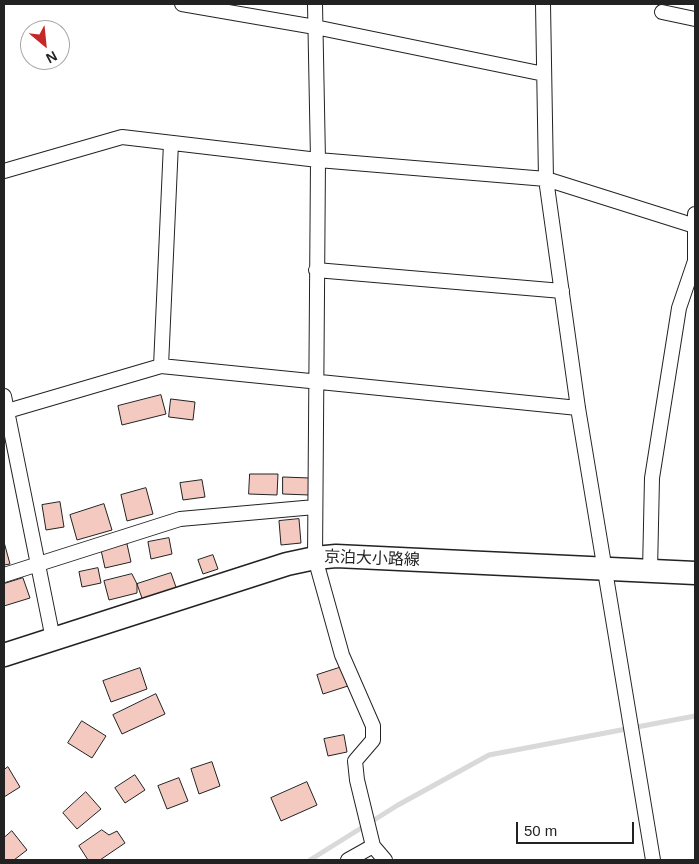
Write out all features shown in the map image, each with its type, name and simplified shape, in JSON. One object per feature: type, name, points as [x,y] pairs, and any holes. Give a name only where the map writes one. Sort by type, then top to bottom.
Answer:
[{"type":"main road","name":"京泊大小路線","points":[[4,655],[287,564],[315,558],[336,556],[695,572]]},
{"type":"street","points":[[182,4],[315,28],[544,74]]},
{"type":"street","points":[[315,4],[318,160],[314,380],[315,558],[342,655],[373,726],[373,740],[355,762],[357,780],[373,846],[385,860]]},
{"type":"street","points":[[543,4],[546,179],[578,408],[654,860]]},
{"type":"street","points":[[662,12],[695,19]]},
{"type":"street","points":[[4,171],[122,137],[318,160],[546,179],[695,222],[695,261],[679,308],[652,478],[650,571]]},
{"type":"street","points":[[161,366],[171,142]]},
{"type":"street","points":[[316,270],[562,291]]},
{"type":"street","points":[[5,412],[161,366],[578,408]]},
{"type":"street","points":[[4,396],[5,412],[53,638]]},
{"type":"street","points":[[4,575],[180,519],[315,507]]},
{"type":"street","points":[[348,860],[373,846]]},
{"type":"building","points":[[161,395],[166,414],[122,425],[118,406]]},
{"type":"building","points":[[171,399],[195,402],[193,420],[169,417]]},
{"type":"building","points":[[250,474],[278,474],[277,495],[249,494]]},
{"type":"building","points":[[283,477],[310,478],[309,495],[283,494]]},
{"type":"building","points":[[202,480],[205,497],[183,500],[180,483]]},
{"type":"building","points":[[146,488],[153,514],[127,521],[121,495]]},
{"type":"building","points":[[60,502],[64,527],[46,530],[42,505]]},
{"type":"building","points":[[104,504],[112,530],[77,540],[70,515]]},
{"type":"building","points":[[299,519],[301,543],[281,545],[279,521]]},
{"type":"building","points":[[169,538],[172,554],[151,559],[148,542]]},
{"type":"building","points":[[4,542],[10,564],[4,565]]},
{"type":"building","points":[[127,544],[131,562],[105,568],[101,550]]},
{"type":"building","points":[[213,555],[218,569],[203,574],[198,560]]},
{"type":"building","points":[[98,568],[101,583],[82,587],[79,572]]},
{"type":"building","points":[[171,573],[177,590],[143,601],[137,584]]},
{"type":"building","points":[[132,574],[137,584],[137,593],[109,600],[104,581]]},
{"type":"building","points":[[23,578],[30,598],[4,606],[4,584]]},
{"type":"building","points":[[345,666],[351,685],[323,694],[317,675]]},
{"type":"building","points":[[140,668],[147,689],[111,702],[103,681]]},
{"type":"building","points":[[156,694],[165,714],[122,734],[113,715]]},
{"type":"building","points":[[82,721],[106,736],[92,758],[68,743]]},
{"type":"building","points":[[344,735],[347,752],[328,756],[324,739]]},
{"type":"building","points":[[212,762],[220,786],[199,794],[191,769]]},
{"type":"building","points":[[8,767],[20,787],[4,797],[4,770]]},
{"type":"building","points":[[135,775],[145,790],[125,803],[115,788]]},
{"type":"building","points":[[179,778],[188,801],[167,809],[158,786]]},
{"type":"building","points":[[307,782],[317,805],[281,821],[271,798]]},
{"type":"building","points":[[86,792],[101,809],[77,829],[63,813]]},
{"type":"building","points":[[102,830],[109,835],[117,831],[125,843],[100,860],[88,860],[79,846]]},
{"type":"building","points":[[12,831],[27,850],[14,860],[4,860],[4,838]]},
{"type":"waterway","points":[[310,860],[398,805],[489,755],[695,716]]}]
